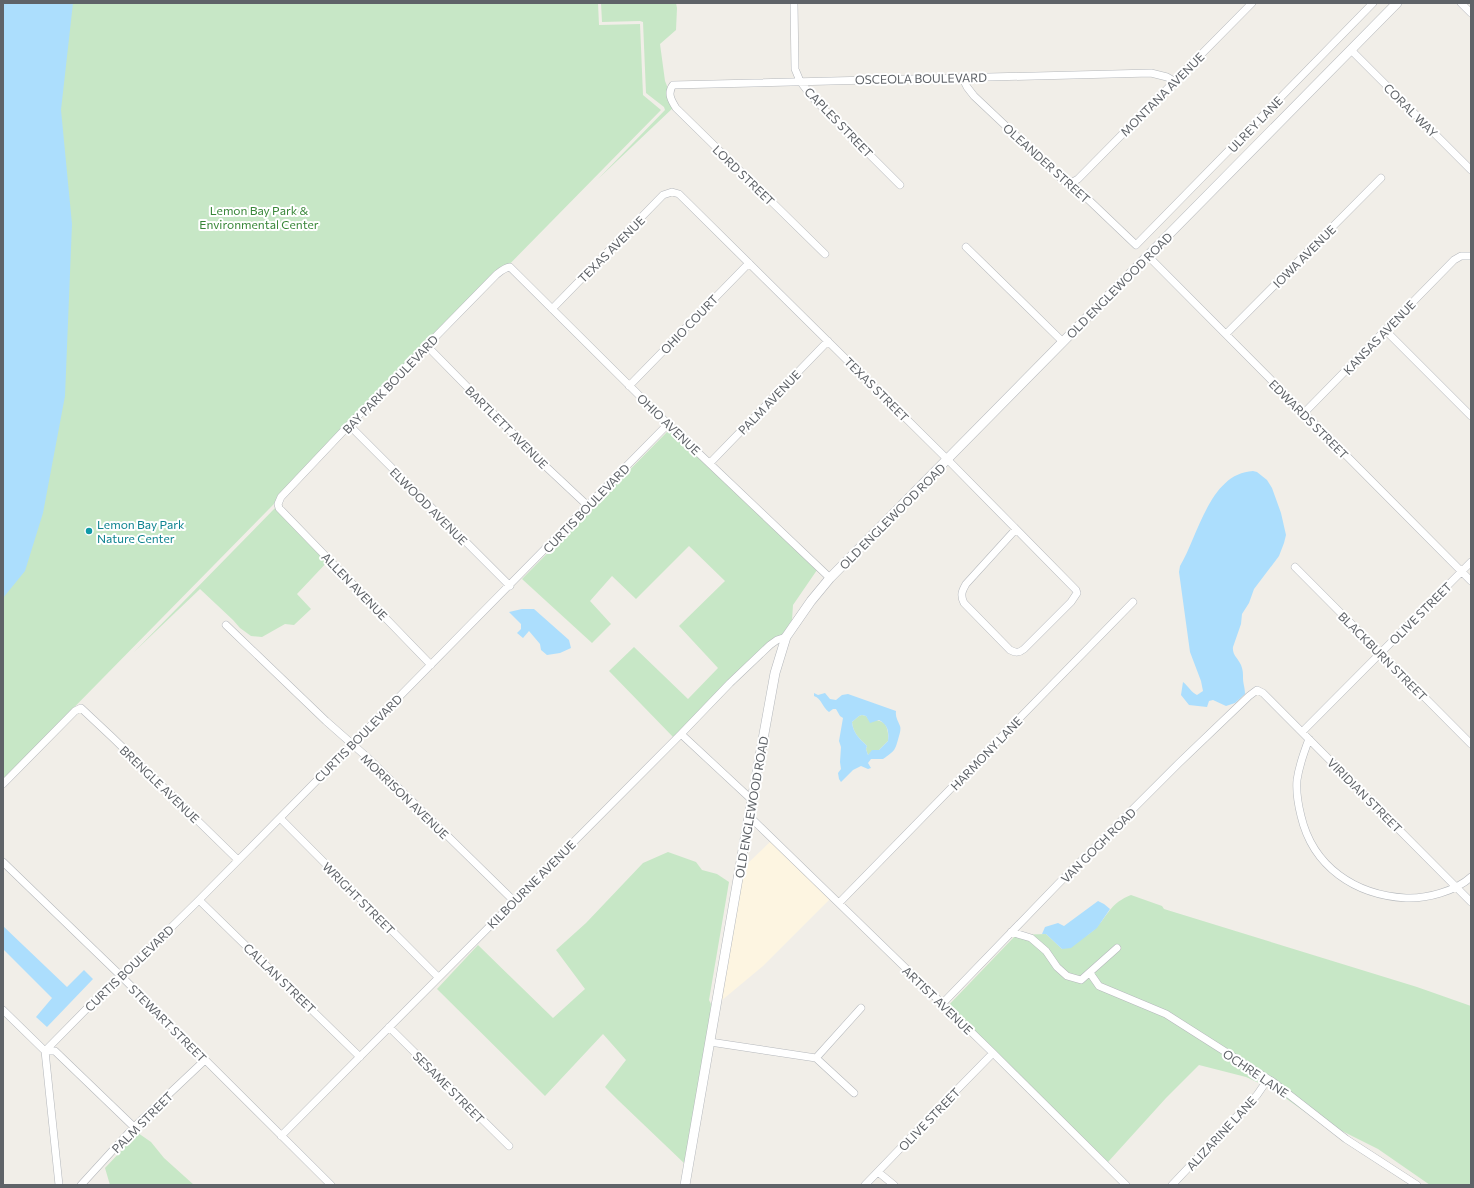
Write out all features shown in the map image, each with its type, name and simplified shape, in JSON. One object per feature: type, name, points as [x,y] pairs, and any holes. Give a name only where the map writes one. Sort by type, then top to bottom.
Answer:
[{"type":"street","name":"CAPLES STREET","points":[[794,3],[795,69],[800,81],[814,98],[900,185]]},
{"type":"street","name":"MONTANA AVENUE","points":[[1071,183],[1078,178],[1252,3]]},
{"type":"street","name":"ULREY LANE","points":[[1136,245],[1373,3]]},
{"type":"street","name":"OLD ENGLEWOOD ROAD","points":[[685,1185],[775,673],[786,637],[811,601],[830,578],[1397,3]]},
{"type":"street","points":[[1461,3],[1471,13]]},
{"type":"street","name":"CORAL WAY","points":[[1351,50],[1471,170]]},
{"type":"street","name":"OSCEOLA BOULEVARD","points":[[670,91],[673,85],[678,84],[1151,73],[1167,77],[1174,81]]},
{"type":"street","name":"OLEANDER STREET","points":[[962,78],[974,96],[1064,181],[1071,183],[1136,245]]},
{"type":"street","name":"LORD STREET","points":[[670,91],[672,101],[680,112],[825,254]]},
{"type":"street","name":"IOWA AVENUE","points":[[1226,334],[1381,178]]},
{"type":"street","name":"TEXAS STREET","points":[[672,192],[679,194],[948,460],[1016,529],[1076,590],[1077,593],[1072,602],[1024,649],[1014,653],[964,603],[961,594],[966,584],[1016,529]]},
{"type":"street","name":"TEXAS AVENUE","points":[[552,309],[663,196],[672,192]]},
{"type":"street","points":[[966,247],[1063,342]]},
{"type":"street","name":"EDWARDS STREET","points":[[1148,256],[1471,581]]},
{"type":"street","name":"KANSAS AVENUE","points":[[1304,413],[1454,260],[1461,256],[1471,256]]},
{"type":"street","name":"OHIO COURT","points":[[629,386],[749,263]]},
{"type":"street","name":"OHIO AVENUE","points":[[510,267],[668,424],[830,578]]},
{"type":"street","name":"BAY PARK BOULEVARD","points":[[279,508],[278,504],[281,497],[349,425],[496,275],[503,269],[510,267]]},
{"type":"street","points":[[1385,330],[1471,416]]},
{"type":"street","name":"PALM AVENUE","points":[[710,463],[828,341]]},
{"type":"street","name":"BARTLETT AVENUE","points":[[427,346],[541,462],[588,506]]},
{"type":"street","name":"CURTIS BOULEVARD","points":[[45,1051],[114,981],[121,976],[199,900],[668,424]]},
{"type":"street","name":"ELWOOD AVENUE","points":[[349,425],[510,586]]},
{"type":"street","name":"ALLEN AVENUE","points":[[279,508],[431,665]]},
{"type":"street","name":"OLIVE STREET","points":[[1302,732],[1471,562]]},
{"type":"street","name":"BLACKBURN STREET","points":[[1295,567],[1471,744]]},
{"type":"street","name":"HARMONY LANE","points":[[839,903],[1133,602]]},
{"type":"street","name":"MORRISON AVENUE","points":[[226,625],[352,744],[514,901]]},
{"type":"street","name":"KILBOURNE AVENUE","points":[[281,1136],[682,734],[730,683],[770,645],[777,640],[786,637]]},
{"type":"street","name":"VIRIDIAN STREET","points":[[1258,690],[1263,693],[1471,902]]},
{"type":"street","name":"VAN GOGH ROAD","points":[[942,1004],[1011,932],[1179,763],[1249,696],[1258,690]]},
{"type":"street","name":"BRENGLE AVENUE","points":[[3,784],[75,711],[81,708],[119,743],[238,860]]},
{"type":"street","points":[[682,734],[752,800]]},
{"type":"street","points":[[1309,739],[1298,773],[1297,798],[1305,830],[1315,848],[1327,864],[1340,876],[1354,886],[1370,892],[1388,896],[1419,898],[1430,896],[1456,887],[1471,877]]},
{"type":"street","name":"ARTIST AVENUE","points":[[749,816],[993,1053],[1126,1185]]},
{"type":"street","name":"WRIGHT STREET","points":[[280,818],[438,978]]},
{"type":"street","name":"STEWART STREET","points":[[3,862],[121,976],[331,1185]]},
{"type":"street","name":"CALLAN STREET","points":[[199,900],[360,1057]]},
{"type":"street","points":[[1011,932],[1031,938],[1046,951],[1057,967],[1067,976],[1081,980],[1117,948]]},
{"type":"street","name":"OCHRE LANE","points":[[1090,973],[1099,986],[1166,1014],[1268,1079],[1346,1139],[1417,1185]]},
{"type":"street","points":[[816,1058],[861,1008]]},
{"type":"street","points":[[3,1010],[45,1051],[59,1185]]},
{"type":"street","name":"SESAME STREET","points":[[389,1027],[509,1146]]},
{"type":"street","points":[[710,1042],[816,1058],[854,1093]]},
{"type":"street","points":[[45,1051],[55,1051],[134,1128]]},
{"type":"street","name":"OLIVE STREET","points":[[865,1185],[993,1053]]},
{"type":"street","name":"PALM STREET","points":[[81,1185],[134,1128],[205,1060]]},
{"type":"street","name":"ALIZARINE LANE","points":[[1172,1185],[1257,1095],[1268,1079]]},
{"type":"street","points":[[878,1172],[894,1185]]},
{"type":"shaded area","points":[[772,840],[831,898],[763,966],[721,1001],[744,867]]},
{"type":"green space","name":"Lemon Bay Park & Environmental Center","points":[[64,3],[598,3],[599,25],[640,24],[643,95],[661,110],[45,737],[3,782],[3,585]]},
{"type":"green space","points":[[601,3],[676,3],[677,8],[676,30],[660,44],[665,81],[675,106],[598,179],[665,110],[664,107],[646,93],[643,22],[602,22]]},
{"type":"green space","points":[[675,428],[680,430],[817,570],[793,605],[792,620],[782,635],[674,738],[609,671],[634,647],[688,699],[718,668],[679,626],[725,581],[689,546],[636,599],[612,576],[590,601],[611,624],[592,643],[522,579],[667,432]]},
{"type":"green space","points":[[276,507],[330,559],[297,594],[311,609],[294,625],[285,624],[262,637],[251,636],[240,628],[200,589],[134,652]]},
{"type":"green space","points":[[862,715],[866,716],[869,720],[882,722],[887,727],[888,731],[888,741],[879,750],[874,750],[868,755],[866,749],[867,746],[855,732],[852,722]]},
{"type":"green space","points":[[668,852],[696,862],[702,870],[717,874],[729,882],[709,1000],[711,1004],[710,1019],[685,1164],[605,1087],[626,1060],[603,1034],[545,1096],[437,989],[478,945],[553,1018],[585,989],[556,950],[586,923],[643,863]]},
{"type":"green space","points":[[1131,895],[1162,906],[1164,909],[1417,987],[1471,1006],[1471,1185],[1430,1185],[1378,1149],[1308,1114],[1274,1090],[1246,1077],[1199,1065],[1166,1098],[1108,1162],[944,1010],[1016,935],[1046,934],[1062,949],[1093,931],[1111,908],[1119,901]]},
{"type":"green space","points":[[138,1133],[151,1142],[164,1158],[194,1185],[110,1185],[105,1168]]},
{"type":"water","points":[[3,3],[73,3],[61,110],[72,224],[65,396],[43,513],[25,571],[3,598]]},
{"type":"water","points":[[1253,471],[1257,472],[1267,480],[1272,488],[1281,513],[1286,535],[1279,556],[1254,589],[1249,603],[1242,614],[1241,624],[1233,647],[1234,654],[1242,668],[1245,694],[1235,703],[1226,706],[1213,700],[1209,701],[1207,707],[1189,705],[1181,695],[1183,682],[1197,695],[1203,691],[1201,681],[1190,652],[1179,572],[1180,566],[1207,508],[1216,494],[1226,482],[1238,474]]},
{"type":"water","points":[[522,609],[534,609],[569,640],[571,648],[560,653],[547,655],[541,650],[540,644],[529,631],[523,638],[517,633],[521,629],[521,624],[509,612]]},
{"type":"water","points":[[814,693],[818,695],[825,693],[830,699],[836,700],[842,695],[848,694],[896,711],[896,717],[900,726],[900,734],[894,749],[883,759],[871,759],[868,763],[871,768],[868,769],[861,766],[853,770],[841,782],[838,773],[841,769],[841,747],[839,741],[843,718],[836,709],[829,712],[819,699],[814,696]],"holes":[[[859,716],[866,716],[870,723],[879,720],[882,722],[886,726],[888,734],[888,741],[879,750],[872,750],[868,755],[866,749],[867,746],[855,732],[852,722]]]},
{"type":"water","points":[[1098,901],[1110,909],[1097,928],[1071,948],[1062,949],[1046,934],[1042,934],[1045,927],[1058,923],[1064,926]]},
{"type":"water","points":[[3,926],[67,987],[84,970],[93,979],[47,1027],[36,1017],[52,998],[3,949]]},
{"type":"place","name":"Lemon Bay Park Nature Center","points":[[89,531]]}]
